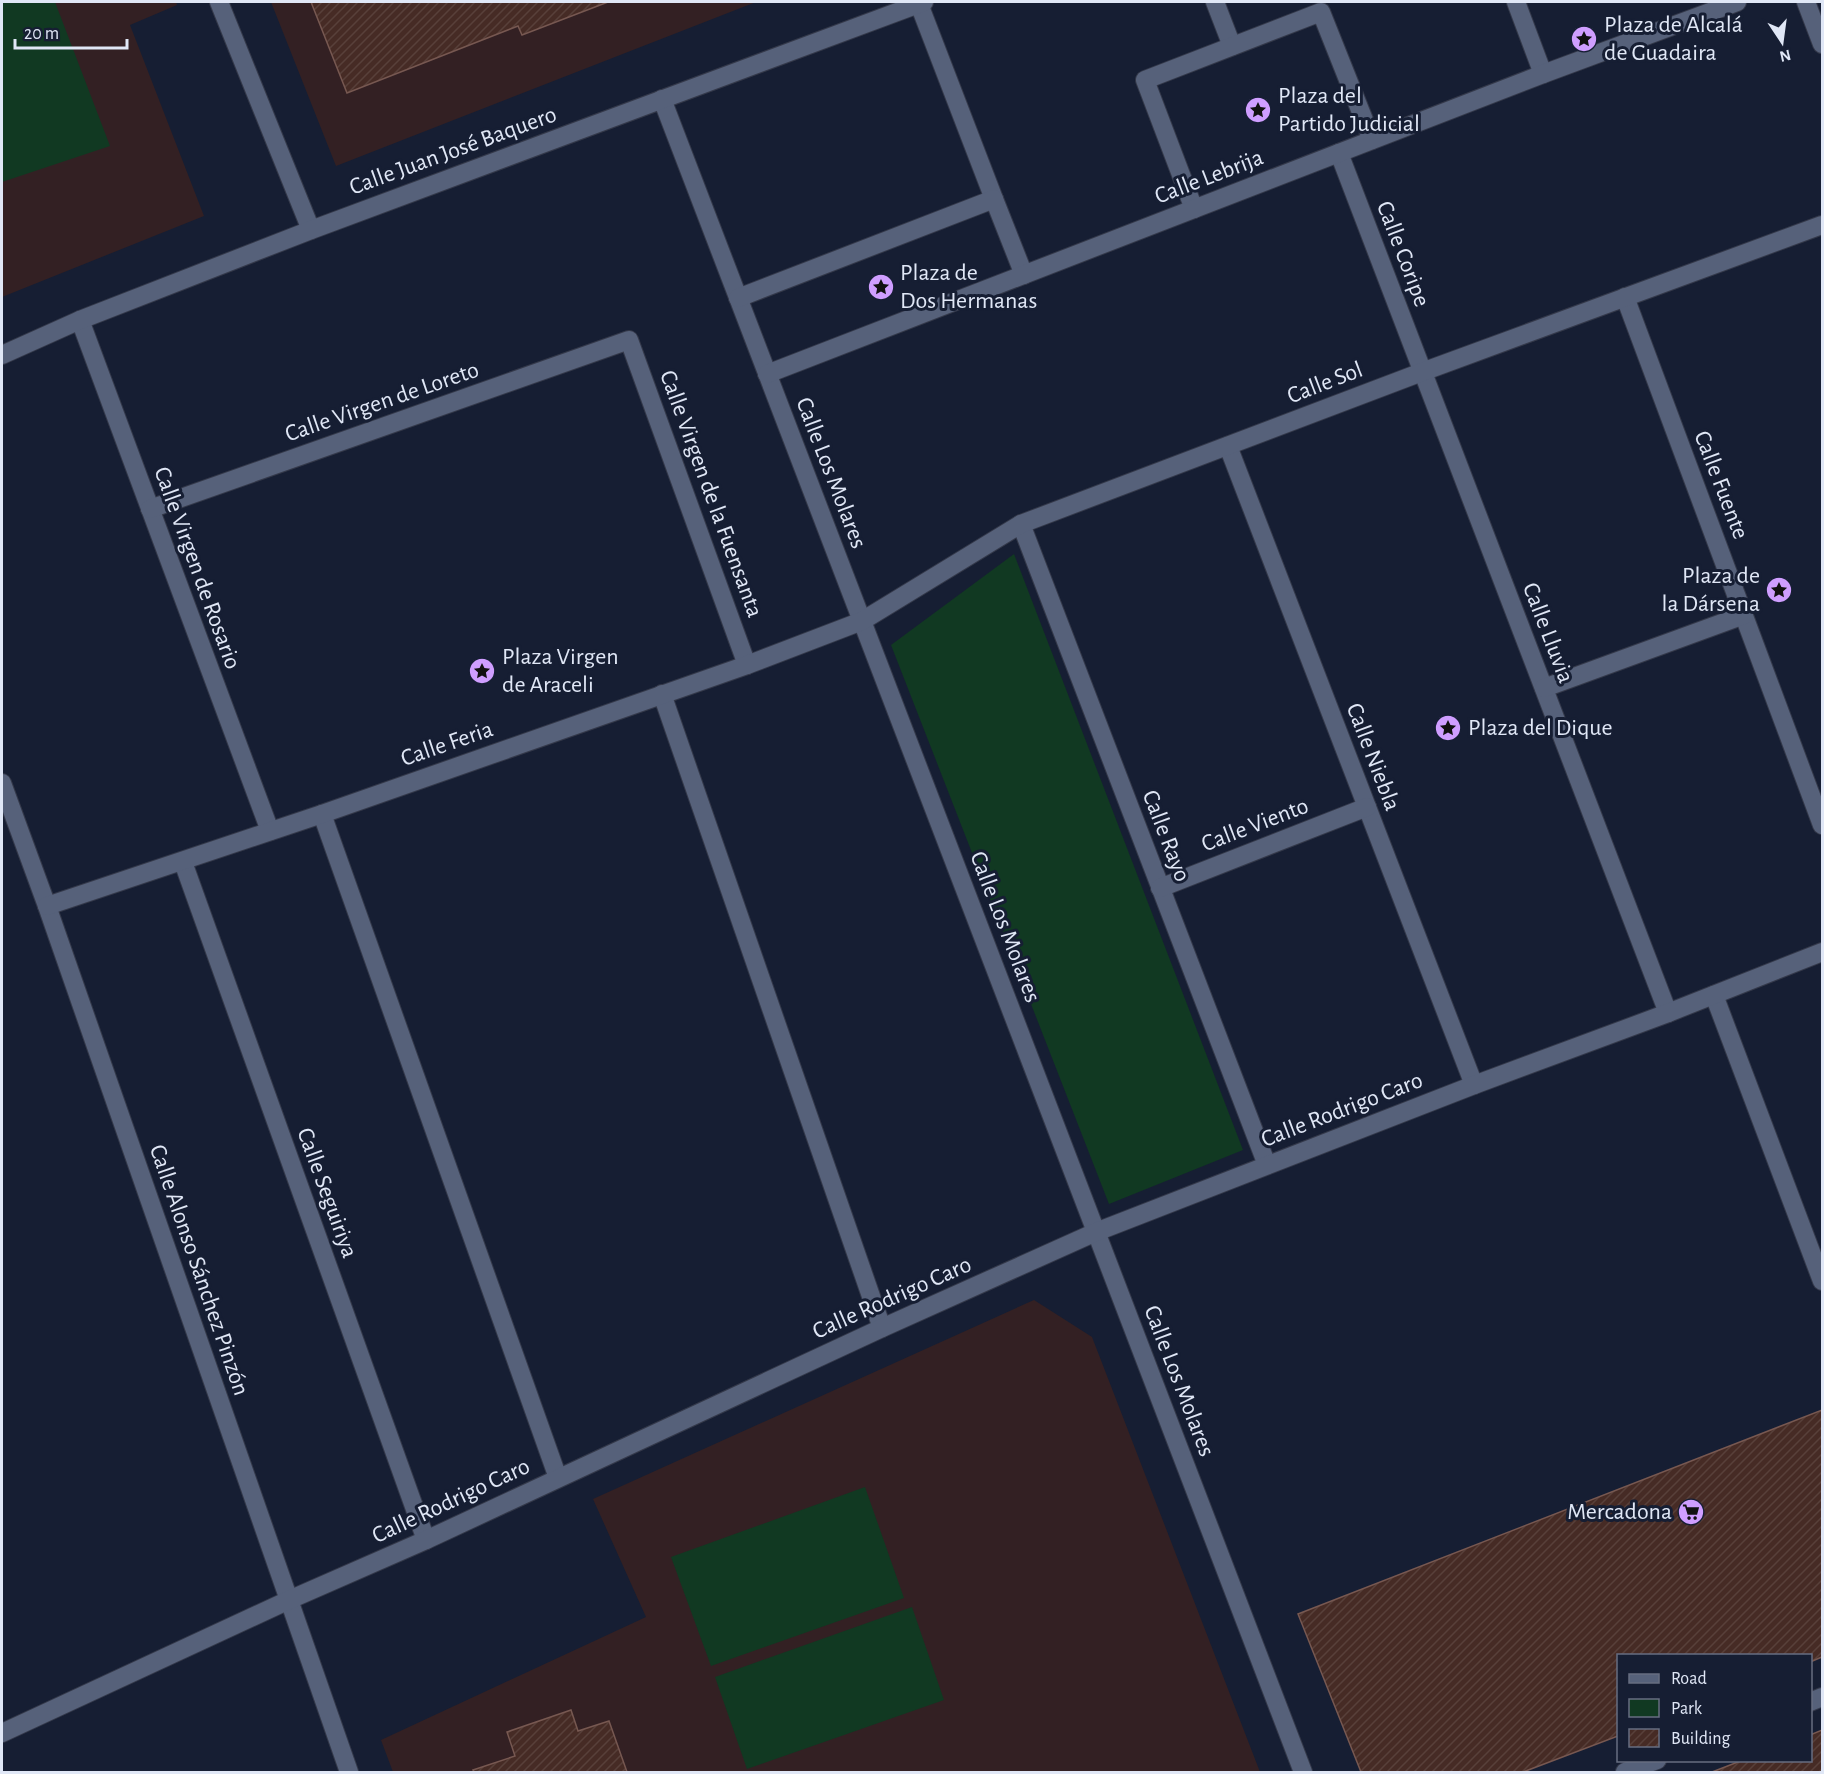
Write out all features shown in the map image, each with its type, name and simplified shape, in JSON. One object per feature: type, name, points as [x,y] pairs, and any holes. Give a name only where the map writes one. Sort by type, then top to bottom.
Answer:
[{"type":"street","points":[[219,2],[311,230]]},
{"type":"street","points":[[1215,2],[1232,46]]},
{"type":"street","points":[[1518,2],[1543,74]]},
{"type":"street","name":"Calle Lebrija","points":[[767,374],[1543,74],[1737,2]]},
{"type":"street","points":[[1806,2],[1822,44]]},
{"type":"street","points":[[922,3],[1024,275]]},
{"type":"street","name":"Calle Juan José Baquero","points":[[2,355],[80,320],[311,230],[922,3]]},
{"type":"street","points":[[1194,209],[1145,80],[1232,46],[1321,12],[1372,140]]},
{"type":"street","name":"Calle Los Molares","points":[[662,99],[1303,1773]]},
{"type":"street","name":"Calle Coripe","points":[[1339,153],[1422,372]]},
{"type":"street","points":[[738,298],[994,199]]},
{"type":"street","name":"Calle Sol","points":[[861,621],[1021,524],[1422,372],[1822,227]]},
{"type":"street","name":"Calle Fuente","points":[[1625,297],[1822,825]]},
{"type":"street","name":"Calle Virgen de Rosario","points":[[80,320],[270,831]]},
{"type":"street","name":"Calle Virgen de Loreto","points":[[150,509],[629,340]]},
{"type":"street","name":"Calle Virgen de la Fuensanta","points":[[629,340],[747,664]]},
{"type":"street","name":"Calle Lluvia","points":[[1422,372],[1668,1013]]},
{"type":"street","name":"Calle Niebla","points":[[1228,446],[1474,1085]]},
{"type":"street","name":"Calle Rayo","points":[[1021,524],[1267,1165]]},
{"type":"street","points":[[1544,688],[1744,615]]},
{"type":"street","name":"Calle Feria","points":[[47,906],[183,862],[747,664],[861,621]]},
{"type":"street","points":[[662,694],[882,1328]]},
{"type":"street","name":"Calle Alonso Sánchez Pinzón","points":[[2,783],[349,1773]]},
{"type":"street","name":"Calle Viento","points":[[1160,888],[1367,807]]},
{"type":"street","points":[[322,813],[558,1478]]},
{"type":"street","name":"Calle Seguiriya","points":[[183,862],[426,1540]]},
{"type":"street","name":"Calle Rodrigo Caro","points":[[2,1733],[289,1600],[426,1540],[882,1328],[1096,1233],[1822,952]]},
{"type":"street","points":[[1714,995],[1822,1281]]},
{"type":"street","points":[[1625,1773],[1654,1762]]},
{"type":"shaded area","points":[[2,2],[176,2],[177,5],[130,25],[204,216],[2,297]]},
{"type":"shaded area","points":[[271,2],[756,2],[336,166]]},
{"type":"shaded area","points":[[1034,1300],[1092,1337],[1260,1772],[393,1772],[381,1740],[646,1617],[593,1499]]},
{"type":"green space","points":[[2,2],[55,2],[110,146],[2,182]]},
{"type":"green space","points":[[1014,554],[1243,1150],[1109,1204],[891,645]]},
{"type":"green space","points":[[865,1487],[904,1598],[711,1666],[671,1557]]},
{"type":"green space","points":[[912,1607],[944,1700],[747,1769],[715,1677]]},
{"type":"building","points":[[311,2],[608,2],[522,35],[518,26],[347,93]]},
{"type":"building","name":"Mercadona","points":[[1822,1410],[1822,1657],[1812,1661],[1812,1654],[1617,1654],[1617,1736],[1523,1772],[1361,1772],[1298,1614]]},
{"type":"building","points":[[571,1710],[578,1731],[609,1721],[627,1772],[474,1772],[473,1770],[515,1756],[507,1732]]},
{"type":"building","points":[[1822,1730],[1822,1772],[1712,1772],[1738,1762],[1812,1762],[1812,1734]]},
{"type":"place","name":"Plaza de Alcalá de Guadaira","points":[[1584,39]]},
{"type":"place","name":"Plaza del Partido Judicial","points":[[1258,110]]},
{"type":"place","name":"Plaza de Dos Hermanas","points":[[881,287]]},
{"type":"place","name":"Plaza de la Dársena","points":[[1779,590]]},
{"type":"place","name":"Plaza Virgen de Araceli","points":[[482,671]]},
{"type":"place","name":"Plaza del Dique","points":[[1448,728]]},
{"type":"place","name":"Mercadona","points":[[1691,1512]]}]
